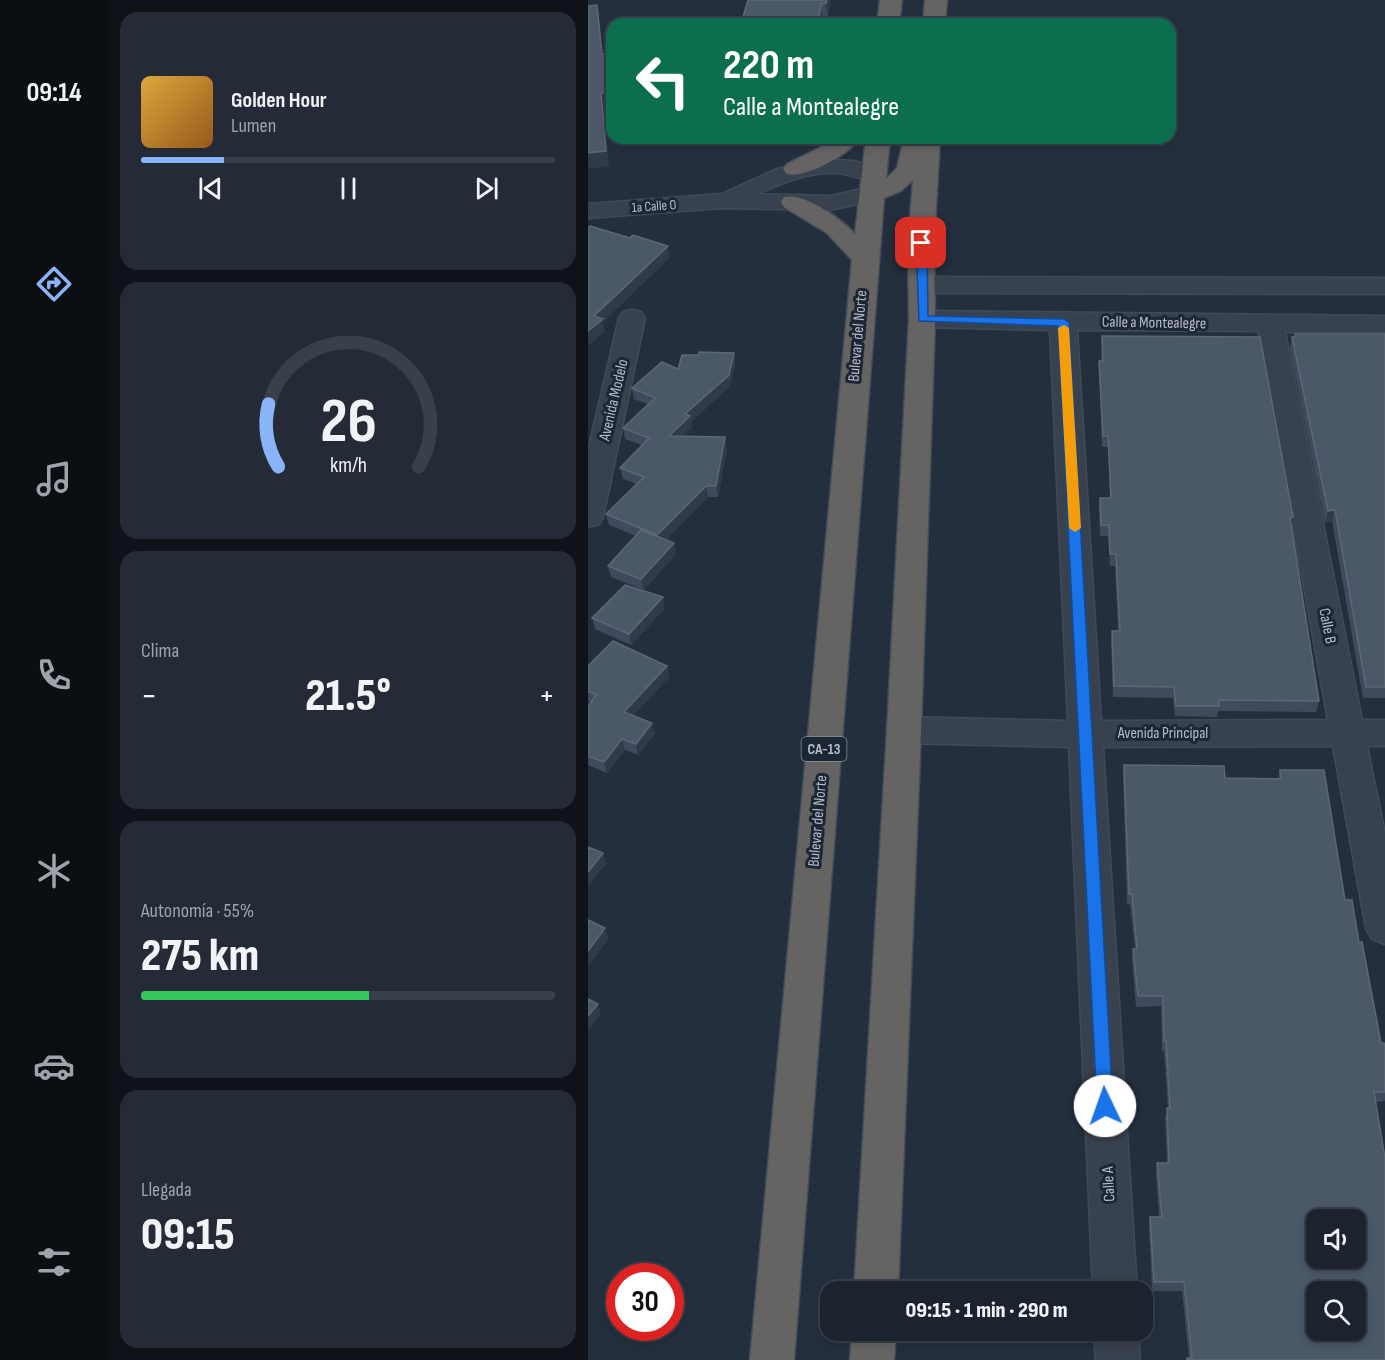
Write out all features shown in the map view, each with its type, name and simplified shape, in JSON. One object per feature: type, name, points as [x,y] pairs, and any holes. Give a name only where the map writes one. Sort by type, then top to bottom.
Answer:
[{"type":"highway","points":[[889,18],[891,0]]},
{"type":"highway","points":[[934,18],[936,0]]},
{"type":"highway","points":[[795,169],[840,144]]},
{"type":"highway","name":"Bulevar del Norte","points":[[772,1360],[865,259],[881,184],[878,144]]},
{"type":"highway","points":[[881,184],[907,173],[915,144]]},
{"type":"highway","points":[[877,1281],[904,730],[922,319],[921,243],[927,144]]},
{"type":"highway","points":[[881,184],[907,193],[911,202],[913,240],[921,243]]},
{"type":"highway","points":[[793,202],[836,228],[865,259]]},
{"type":"highway","points":[[872,1360],[873,1341]]},
{"type":"street","name":"1a Calle O","points":[[721,201],[795,169],[832,164],[851,167],[881,184]]},
{"type":"street","points":[[793,202],[785,195],[783,186],[786,178],[795,169]]},
{"type":"street","name":"1a Calle O","points":[[588,211],[721,201],[830,203],[881,184]]},
{"type":"street","points":[[923,285],[1385,286]]},
{"type":"street","points":[[992,320],[993,285]]},
{"type":"street","name":"Avenida Modelo","points":[[588,517],[632,318]]},
{"type":"street","name":"Calle a Montealegre","points":[[922,319],[1270,325],[1385,324]]},
{"type":"street","name":"Calle A","points":[[1064,322],[1113,1281]]},
{"type":"street","name":"Calle B","points":[[1270,325],[1385,928]]},
{"type":"street","name":"Avenida Principal","points":[[904,730],[1086,734],[1385,733]]},
{"type":"street","points":[[1117,1341],[1118,1360]]},
{"type":"building","points":[[748,0],[827,0],[826,3],[821,4],[819,18],[743,17]]},
{"type":"building","points":[[597,5],[602,54],[606,54],[606,92],[601,93],[606,151],[588,153],[588,6]]},
{"type":"building","points":[[590,226],[630,238],[633,235],[668,246],[594,316],[603,319],[588,331],[588,228]]},
{"type":"building","points":[[1295,334],[1385,334],[1385,687],[1366,687],[1335,510],[1328,511],[1292,337],[1296,337]]},
{"type":"building","points":[[1102,336],[1260,337],[1293,517],[1290,518],[1319,701],[1219,700],[1219,706],[1176,706],[1174,687],[1114,686],[1112,631],[1120,631],[1116,554],[1110,554],[1109,525],[1101,525],[1100,498],[1111,498],[1108,436],[1103,436],[1099,361],[1103,361]]},
{"type":"building","points":[[699,352],[734,353],[729,375],[685,414],[690,416],[669,436],[725,437],[716,486],[706,486],[657,535],[606,514],[644,477],[620,468],[649,438],[623,428],[655,398],[632,388],[662,362],[678,369],[682,355],[698,355]]},
{"type":"building","points":[[641,530],[674,543],[641,579],[608,566]]},
{"type":"building","points":[[625,585],[663,597],[629,634],[592,618]]},
{"type":"building","points":[[613,641],[667,666],[624,712],[652,723],[636,744],[622,739],[604,762],[588,756],[588,706],[596,695],[588,691],[588,666]]},
{"type":"building","points":[[1124,765],[1224,766],[1225,778],[1281,779],[1280,770],[1324,770],[1345,900],[1352,900],[1381,1043],[1384,1043],[1385,1047],[1385,1092],[1374,1092],[1385,1158],[1385,1360],[1187,1360],[1187,1358],[1192,1358],[1184,1282],[1154,1282],[1150,1217],[1162,1217],[1157,1163],[1169,1163],[1167,1108],[1170,1108],[1166,1041],[1164,1041],[1163,996],[1138,996],[1133,949],[1137,949],[1132,894],[1129,894]]},
{"type":"building","points":[[588,847],[603,853],[588,872]]},
{"type":"building","points":[[588,920],[605,928],[588,951]]},
{"type":"building","points":[[588,999],[598,1004],[588,1016]]},
{"type":"slow traffic","points":[[1064,328],[1075,528]]},
{"type":"route","points":[[921,243],[922,319],[1064,322],[1105,1106]]}]
